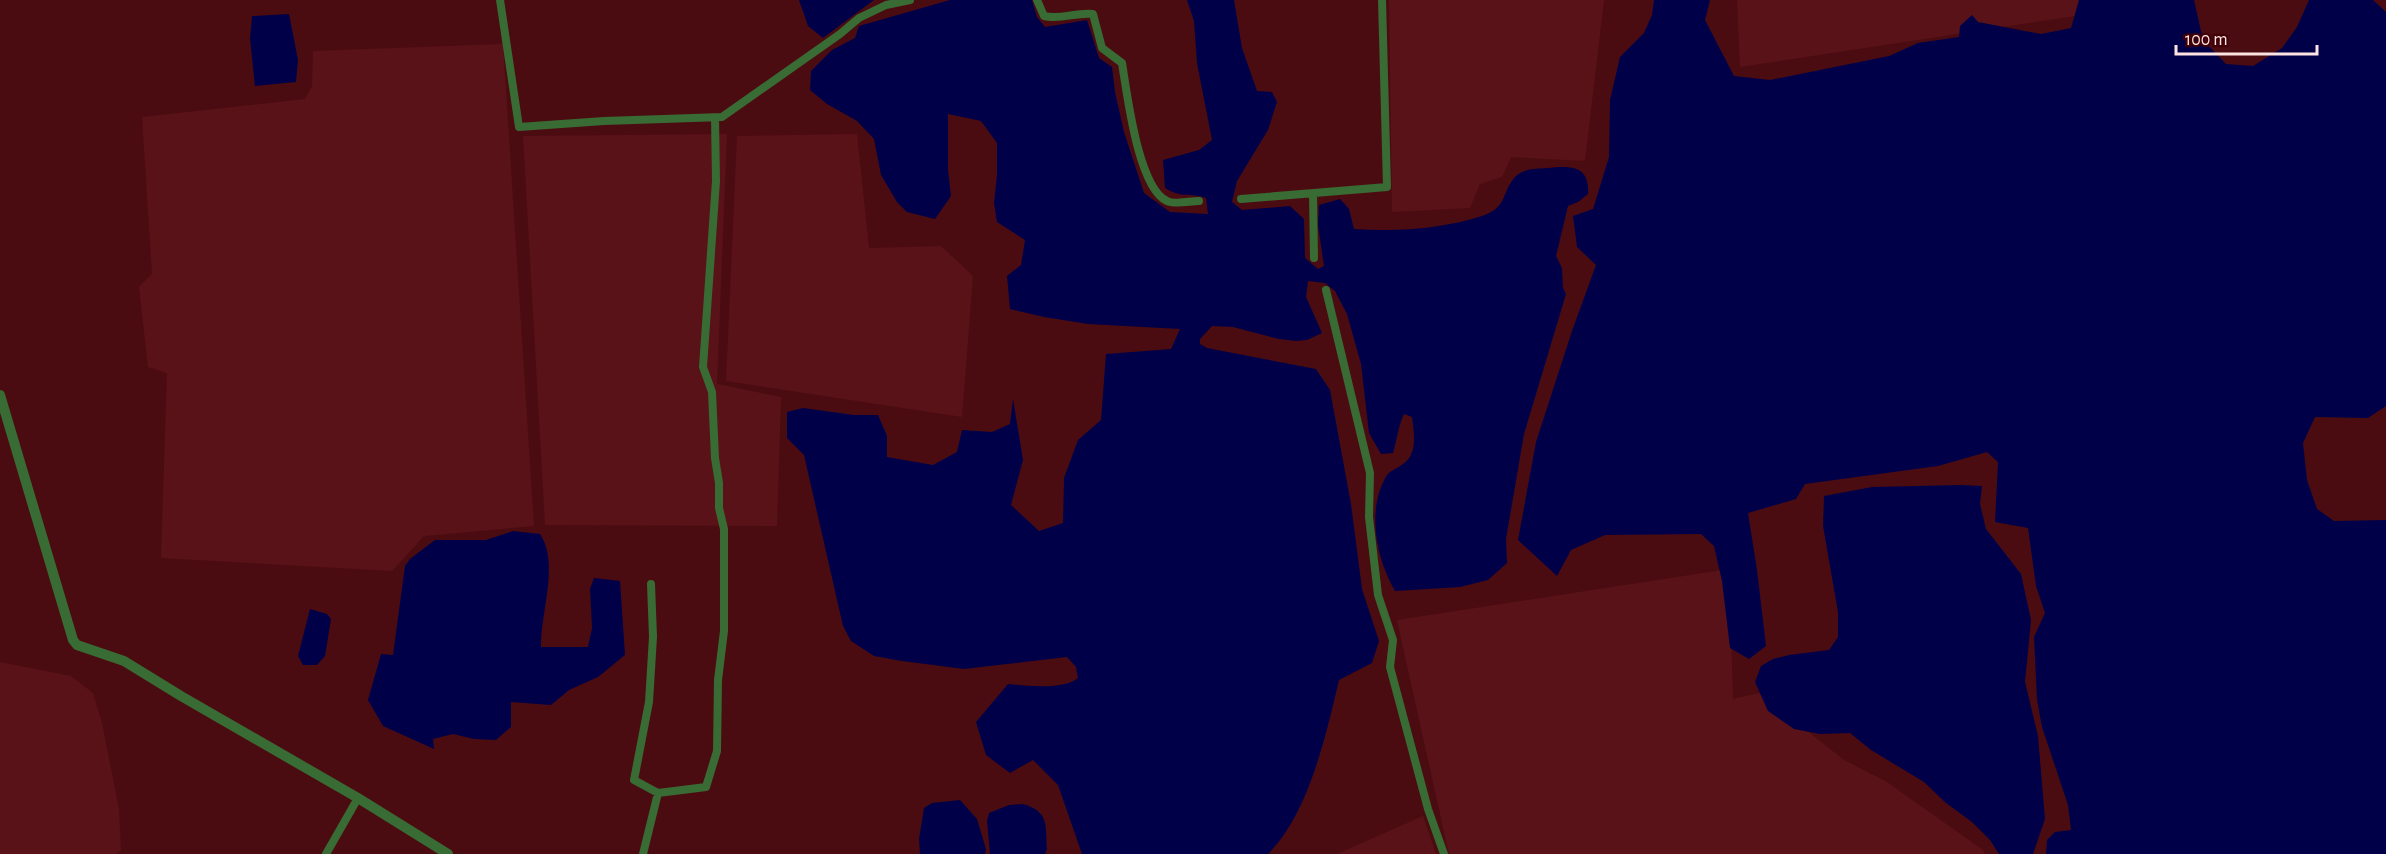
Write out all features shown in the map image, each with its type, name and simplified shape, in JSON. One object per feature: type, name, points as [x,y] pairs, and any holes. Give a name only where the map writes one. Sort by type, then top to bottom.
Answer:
[{"type":"street","points":[[500,0],[519,128],[604,121],[723,117],[860,18],[886,5],[910,0]]},
{"type":"street","points":[[1037,0],[1044,16],[1056,19],[1085,13],[1093,14],[1102,48],[1122,63],[1130,115],[1143,167],[1160,196],[1169,202],[1199,201]]},
{"type":"street","points":[[1241,199],[1387,188],[1382,0]]},
{"type":"street","points":[[651,584],[653,637],[649,702],[634,780],[658,793],[706,787],[717,751],[718,680],[724,632],[724,529],[720,508],[720,483],[715,458],[712,392],[703,367],[716,181],[715,118]]},
{"type":"street","points":[[1313,193],[1314,258]]},
{"type":"street","points":[[1326,290],[1370,473],[1369,517],[1378,595],[1393,640],[1390,668],[1428,809],[1444,854]]},
{"type":"street","points":[[0,395],[73,640],[77,645],[124,661],[358,798],[448,854]]},
{"type":"street","points":[[643,854],[658,793]]},
{"type":"street","points":[[326,854],[358,798]]},
{"type":"shaded area","points":[[799,0],[874,0],[823,38],[808,26]]},
{"type":"shaded area","points":[[950,0],[1032,0],[1037,17],[1045,27],[1087,20],[1099,58],[1112,67],[1124,132],[1144,193],[1170,212],[1208,214],[1206,198],[1181,194],[1165,188],[1163,160],[1199,150],[1212,140],[1197,63],[1194,21],[1187,0],[1234,0],[1242,48],[1257,91],[1272,92],[1277,102],[1268,130],[1237,181],[1232,202],[1242,210],[1290,206],[1304,219],[1305,258],[1318,269],[1324,266],[1318,225],[1319,205],[1340,199],[1349,209],[1354,229],[1419,228],[1451,224],[1491,212],[1501,203],[1516,176],[1527,170],[1570,167],[1582,172],[1586,177],[1588,194],[1568,206],[1556,256],[1562,268],[1563,288],[1566,294],[1524,434],[1506,539],[1507,563],[1488,580],[1460,587],[1395,591],[1388,578],[1376,533],[1377,503],[1387,475],[1408,460],[1411,455],[1414,443],[1412,417],[1404,414],[1393,453],[1381,454],[1369,433],[1361,364],[1347,314],[1335,291],[1325,283],[1308,281],[1306,297],[1322,333],[1307,340],[1279,339],[1233,327],[1212,326],[1200,339],[1200,344],[1207,348],[1316,369],[1330,390],[1351,504],[1362,589],[1379,641],[1372,663],[1339,680],[1322,748],[1305,795],[1295,817],[1268,854],[1082,854],[1058,785],[1033,760],[1010,773],[986,755],[976,722],[1008,684],[1054,686],[1072,682],[1078,678],[1076,667],[1067,657],[964,669],[902,661],[874,656],[851,641],[843,626],[804,455],[787,438],[787,412],[803,408],[854,415],[878,415],[887,436],[887,457],[933,465],[957,452],[962,430],[992,432],[1010,424],[1013,399],[1023,460],[1011,505],[1039,531],[1063,523],[1064,478],[1078,440],[1101,420],[1106,354],[1171,349],[1180,329],[1088,324],[1010,309],[1007,276],[1021,265],[1025,240],[997,222],[994,203],[997,143],[981,121],[948,114],[948,170],[951,196],[935,219],[907,212],[897,202],[881,175],[874,139],[857,121],[827,104],[810,90],[811,71],[832,50],[855,38],[859,26]]},
{"type":"shaded area","points":[[1389,0],[1604,0],[1585,161],[1511,157],[1502,177],[1480,184],[1470,208],[1392,212]]},
{"type":"shaded area","points":[[1654,0],[1710,0],[1705,20],[1734,76],[1770,80],[1889,56],[1918,43],[1959,37],[1960,26],[1972,15],[1978,22],[2041,34],[2071,28],[2079,0],[2194,0],[2203,40],[2226,64],[2253,66],[2282,48],[2297,27],[2309,0],[2373,0],[2386,12],[2386,406],[2368,418],[2315,417],[2303,443],[2307,480],[2317,509],[2334,521],[2386,520],[2386,854],[2046,854],[2047,840],[2055,832],[2071,830],[2068,805],[2042,727],[2037,700],[2034,637],[2045,613],[2036,586],[2028,528],[1995,522],[1998,462],[1987,452],[1938,466],[1805,484],[1796,499],[1748,513],[1766,646],[1749,659],[1730,648],[1722,581],[1714,546],[1701,534],[1605,535],[1571,550],[1557,576],[1518,540],[1536,442],[1596,265],[1577,247],[1573,216],[1593,209],[1609,157],[1610,100],[1620,57],[1644,33],[1652,15]]},
{"type":"shaded area","points":[[1737,0],[2093,0],[2095,13],[1740,67]]},
{"type":"shaded area","points":[[289,14],[298,60],[296,82],[255,86],[250,39],[252,16]]},
{"type":"shaded area","points":[[503,44],[534,526],[424,536],[392,571],[161,558],[167,373],[148,367],[139,287],[152,274],[142,117],[305,99],[312,86],[313,51]]},
{"type":"shaded area","points":[[727,134],[717,384],[781,397],[777,526],[545,525],[523,136]]},
{"type":"shaded area","points":[[857,134],[869,248],[941,246],[973,276],[962,417],[726,381],[737,136]]},
{"type":"shaded area","points":[[1982,486],[1980,504],[1986,529],[2021,574],[2031,620],[2025,682],[2038,736],[2045,819],[2033,854],[1999,854],[1990,840],[1972,822],[1946,803],[1924,782],[1871,750],[1850,733],[1820,734],[1794,729],[1768,711],[1755,682],[1761,666],[1773,659],[1829,650],[1838,637],[1838,612],[1823,526],[1824,496],[1872,487]]},
{"type":"shaded area","points":[[513,531],[540,534],[546,546],[549,574],[541,647],[588,647],[592,628],[590,589],[594,578],[620,581],[625,655],[598,677],[569,690],[551,705],[511,702],[511,727],[496,740],[474,739],[453,734],[433,739],[434,749],[383,726],[368,700],[381,654],[393,655],[405,566],[410,559],[435,540],[486,540]]},
{"type":"shaded area","points":[[1729,569],[1733,699],[1759,693],[1844,760],[1887,782],[1983,850],[1985,854],[1449,854],[1397,620]]},
{"type":"shaded area","points":[[310,609],[327,614],[331,619],[325,656],[317,665],[303,665],[298,656]]},
{"type":"shaded area","points":[[0,662],[71,676],[93,693],[102,723],[119,809],[121,850],[117,854],[0,854]]},
{"type":"shaded area","points":[[960,800],[977,819],[986,849],[985,854],[920,854],[919,839],[924,808],[932,803]]},
{"type":"shaded area","points":[[1023,804],[1032,807],[1042,815],[1046,826],[1047,849],[1045,854],[990,854],[987,821],[989,813],[1009,805]]},
{"type":"shaded area","points":[[1423,816],[1436,854],[1337,854]]}]
